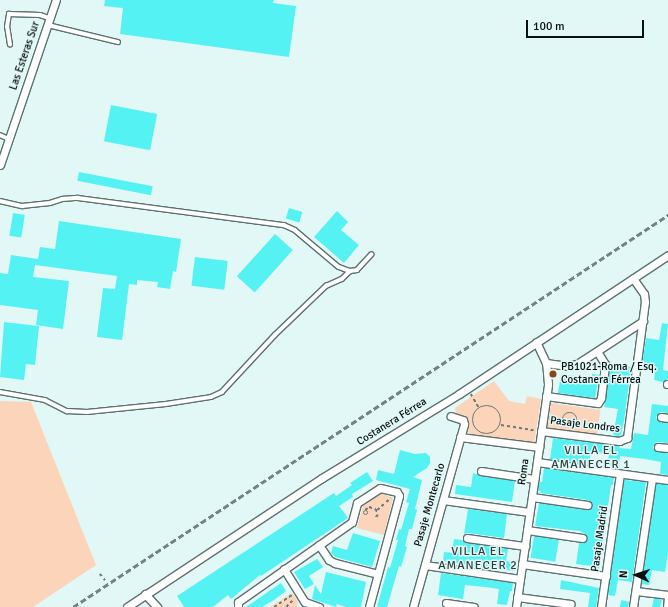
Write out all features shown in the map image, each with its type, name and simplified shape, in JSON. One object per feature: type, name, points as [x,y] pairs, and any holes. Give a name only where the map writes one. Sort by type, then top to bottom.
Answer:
[{"type":"street","name":"Las Esteras Sur","points":[[0,165],[56,0]]},
{"type":"street","name":"Costanera Férrea","points":[[127,607],[136,605],[145,594],[322,478],[468,387],[667,256]]},
{"type":"street","name":"Pasaje Londres","points":[[541,431],[619,441],[626,440],[629,435],[646,302],[644,294],[633,278]]},
{"type":"street","points":[[546,363],[574,365],[643,321]]},
{"type":"street","name":"Roma","points":[[516,607],[548,374],[546,363],[536,342]]},
{"type":"street","points":[[546,396],[598,402],[601,398],[605,364],[597,351]]},
{"type":"street","name":"Pasaje Montecarlo","points":[[413,607],[463,422],[451,416]]},
{"type":"street","points":[[460,437],[539,447]]},
{"type":"street","points":[[658,447],[668,448]]},
{"type":"street","points":[[537,462],[668,480]]},
{"type":"street","points":[[481,471],[534,478]]},
{"type":"street","name":"Pasaje Madrid","points":[[601,607],[620,474]]},
{"type":"street","points":[[633,607],[652,478]]},
{"type":"street","points":[[238,607],[238,602],[352,522],[358,503],[380,488],[397,492],[399,495],[369,607]]},
{"type":"street","points":[[532,497],[587,505]]},
{"type":"street","points":[[443,500],[530,512]]},
{"type":"street","points":[[527,530],[582,538]]},
{"type":"street","points":[[467,538],[525,546]]},
{"type":"street","points":[[319,545],[328,560],[378,574]]},
{"type":"street","points":[[522,564],[606,576]]},
{"type":"street","points":[[425,565],[520,579]]},
{"type":"street","points":[[284,569],[305,602],[319,607]]},
{"type":"street","points":[[636,590],[668,596],[667,607]]},
{"type":"street","points":[[145,594],[157,607]]},
{"type":"street","points":[[517,597],[571,604]]},
{"type":"street","points":[[446,603],[474,607]]},
{"type":"lane","points":[[10,45],[7,27],[9,14],[40,15],[49,21],[118,42]]},
{"type":"lane","points":[[0,135],[9,139]]},
{"type":"lane","points":[[0,201],[22,206],[50,203],[62,199],[78,198],[284,225],[295,230],[339,267],[350,271],[357,270],[371,255]]},
{"type":"lane","points":[[0,392],[45,400],[67,410],[87,412],[166,404],[211,397],[222,392],[275,335],[326,286],[342,279],[350,271]]},
{"type":"path","points":[[468,387],[479,408]]},
{"type":"path","points":[[486,406],[494,408],[501,417],[501,425],[498,430],[491,435],[485,435],[478,432],[474,427],[472,419],[479,408],[486,406]]},
{"type":"path","points":[[570,412],[576,415],[577,420],[575,425],[570,427],[566,426],[562,419],[564,415],[570,412]]},
{"type":"path","points":[[501,425],[541,431]]},
{"type":"path","points":[[377,510],[390,498],[399,495]]},
{"type":"path","points":[[365,510],[369,507],[377,510]]},
{"type":"path","points":[[376,518],[378,515],[377,510]]},
{"type":"path","points":[[100,574],[105,580]]},
{"type":"path","points":[[274,607],[298,591]]},
{"type":"path","points":[[286,607],[294,599]]},
{"type":"shaded area","points":[[494,381],[509,401],[525,404],[527,396],[541,399],[534,444],[469,434],[468,422],[456,416],[455,408]]},
{"type":"shaded area","points":[[0,401],[31,402],[96,565],[33,607],[0,607]]},
{"type":"shaded area","points":[[551,403],[601,410],[597,436],[547,429]]},
{"type":"shaded area","points":[[380,493],[393,498],[384,535],[357,528],[363,506]]},
{"type":"shaded area","points":[[292,593],[298,602],[297,607],[270,607]]},
{"type":"building","points":[[105,0],[274,0],[273,3],[296,6],[289,57],[120,34],[123,8],[104,6]]},
{"type":"building","points":[[111,105],[157,114],[150,150],[104,141]]},
{"type":"building","points":[[79,172],[153,186],[151,195],[77,181]]},
{"type":"building","points":[[289,208],[302,212],[299,223],[286,219]]},
{"type":"building","points":[[337,211],[348,222],[341,230],[359,245],[344,263],[314,237]]},
{"type":"building","points":[[13,213],[25,215],[21,238],[9,236]]},
{"type":"building","points":[[59,221],[181,239],[176,272],[173,271],[170,289],[157,287],[158,282],[137,280],[137,285],[129,284],[122,340],[97,337],[103,288],[115,289],[117,276],[35,265],[33,277],[69,281],[63,329],[36,325],[38,310],[0,305],[0,273],[8,274],[11,255],[38,259],[40,247],[55,249]]},
{"type":"building","points":[[275,234],[293,250],[255,292],[237,276]]},
{"type":"building","points":[[195,257],[228,261],[224,290],[191,286]]},
{"type":"building","points":[[4,322],[39,326],[35,365],[26,364],[24,380],[0,377]]},
{"type":"building","points":[[662,323],[668,324],[663,370],[668,371],[668,379],[663,382],[654,380],[656,366],[642,364],[646,338],[659,340]]},
{"type":"building","points":[[625,366],[631,367],[624,421],[621,435],[618,436],[613,435],[618,409],[604,407],[610,367],[624,369]]},
{"type":"building","points":[[592,374],[599,375],[595,398],[558,393],[561,375],[592,377]]},
{"type":"building","points":[[652,404],[668,406],[668,413],[660,412],[656,417],[658,421],[668,423],[668,443],[656,442],[653,447],[655,451],[668,453],[668,475],[660,474],[661,462],[645,459],[620,456],[619,468],[607,467],[609,454],[591,451],[589,464],[550,459],[553,438],[620,446],[619,448],[631,449],[634,433],[648,435]]},
{"type":"building","points":[[400,450],[415,454],[426,453],[430,457],[430,463],[427,468],[413,477],[422,480],[412,529],[409,529],[405,546],[407,547],[401,567],[399,566],[387,607],[377,607],[388,567],[390,568],[398,540],[396,540],[399,529],[401,530],[409,503],[406,502],[410,489],[376,480],[378,470],[394,474]]},
{"type":"building","points":[[544,468],[614,478],[613,485],[611,485],[599,569],[591,568],[591,566],[576,564],[579,543],[584,542],[587,539],[585,534],[580,531],[535,526],[539,503],[586,510],[592,506],[588,500],[540,493],[541,491],[538,491],[539,482],[542,482]]},
{"type":"building","points":[[367,472],[373,481],[352,494],[353,497],[339,506],[348,518],[261,576],[260,575],[231,599],[228,595],[213,607],[184,607],[177,596],[334,493],[336,496],[352,485],[350,483]]},
{"type":"building","points":[[473,473],[480,476],[515,481],[512,502],[455,494],[456,485],[471,487]]},
{"type":"building","points":[[624,480],[646,482],[632,582],[618,580],[615,596],[608,595]]},
{"type":"building","points":[[656,483],[668,485],[668,553],[665,572],[652,570],[649,585],[641,584]]},
{"type":"building","points":[[468,509],[507,514],[504,538],[468,533],[464,534]]},
{"type":"building","points":[[353,533],[380,541],[372,567],[335,557],[331,553],[333,546],[347,550]]},
{"type":"building","points":[[534,536],[559,540],[555,562],[531,558]]},
{"type":"building","points":[[454,539],[462,540],[466,543],[508,549],[506,561],[516,563],[515,571],[473,567],[473,565],[443,561],[444,552],[452,553]]},
{"type":"building","points":[[317,559],[323,567],[309,576],[314,584],[305,589],[294,572]]},
{"type":"building","points":[[326,572],[366,582],[361,607],[346,607],[337,604],[336,607],[312,599],[315,585],[321,594]]},
{"type":"building","points":[[441,573],[513,583],[507,605],[497,604],[499,589],[465,585],[463,599],[438,595]]},
{"type":"building","points":[[561,580],[599,588],[596,607],[588,607],[590,593],[560,589]]},
{"type":"building","points":[[281,583],[286,591],[274,600],[262,607],[246,607]]},
{"type":"building","points":[[654,598],[662,599],[660,607],[652,607]]},
{"type":"building","points":[[621,600],[629,602],[628,607],[620,607]]},
{"type":"railway","points":[[73,607],[668,215]]},
{"type":"place","name":"PB1021-Roma / Esq. Costanera Férrea","points":[[553,374]]},
{"type":"district","name":"VILLA EL AMANECER 1","points":[[591,458]]},
{"type":"district","name":"VILLA EL AMANECER 2","points":[[478,559]]}]
